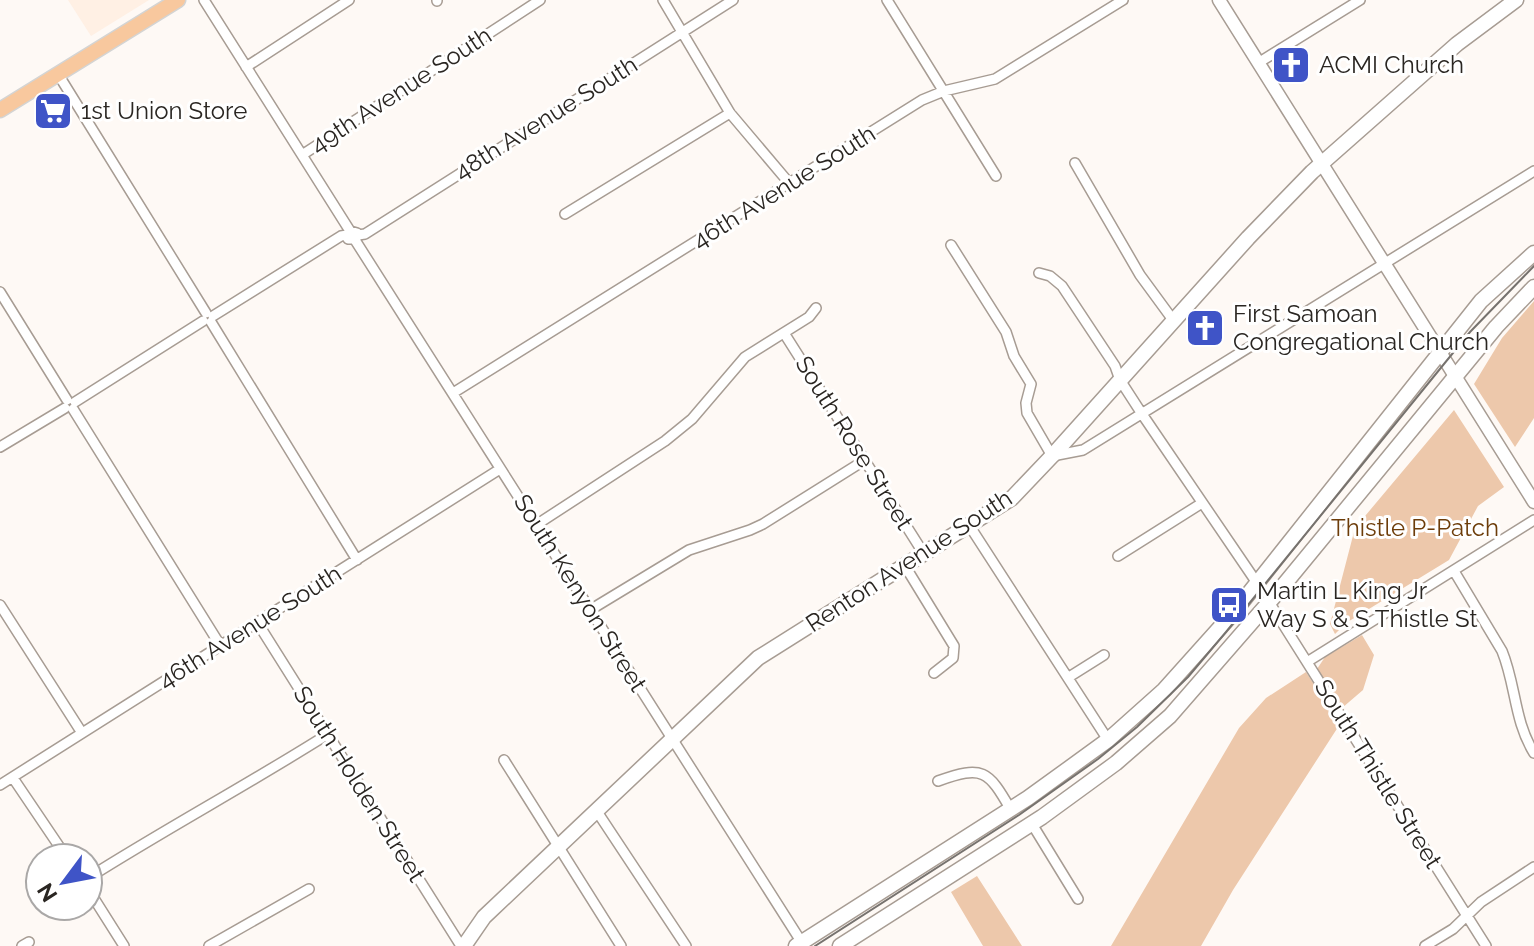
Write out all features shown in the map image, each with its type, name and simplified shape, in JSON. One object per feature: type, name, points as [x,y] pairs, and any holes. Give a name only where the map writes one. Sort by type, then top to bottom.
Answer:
[{"type":"main road","points":[[0,110],[178,0]]},
{"type":"main road","name":"Renton Avenue South","points":[[462,946],[484,917],[758,658],[1012,498],[1321,163],[1457,44],[1516,0]]},
{"type":"main road","points":[[801,945],[1011,810],[1108,740],[1178,676],[1257,583],[1481,301],[1534,253]]},
{"type":"main road","points":[[840,946],[1032,824],[1116,763],[1170,716],[1269,602],[1496,327],[1534,287]]},
{"type":"street","name":"South Kenyon Street","points":[[204,0],[801,945]]},
{"type":"street","points":[[246,67],[349,0]]},
{"type":"street","name":"49th Avenue South","points":[[302,155],[540,0]]},
{"type":"street","points":[[663,0],[730,113],[790,184]]},
{"type":"street","name":"48th Avenue South","points":[[0,447],[341,236],[365,234],[733,0]]},
{"type":"street","points":[[887,0],[996,176]]},
{"type":"street","name":"46th Avenue South","points":[[453,393],[922,100],[944,91],[995,79],[1123,0]]},
{"type":"street","points":[[1219,0],[1534,502]]},
{"type":"street","points":[[1258,63],[1360,0]]},
{"type":"street","points":[[58,74],[357,560]]},
{"type":"street","points":[[565,214],[730,113]]},
{"type":"street","points":[[1075,163],[1140,275],[1173,320]]},
{"type":"street","points":[[951,245],[1006,332],[1014,356],[1031,384],[1027,413],[1052,456],[1083,450],[1534,171]]},
{"type":"street","points":[[1039,273],[1050,276],[1062,286],[1115,366],[1120,380],[1142,414],[1257,583]]},
{"type":"street","points":[[0,292],[220,645]]},
{"type":"street","points":[[536,525],[673,435],[692,419],[736,366],[809,317],[816,308]]},
{"type":"street","name":"South Rose Street","points":[[784,333],[924,554]]},
{"type":"street","points":[[590,610],[689,550],[763,524],[865,460]]},
{"type":"street","name":"46th Avenue South","points":[[0,785],[500,469]]},
{"type":"street","points":[[1118,556],[1202,503]]},
{"type":"street","points":[[1307,662],[1534,520]]},
{"type":"street","points":[[969,525],[1108,740]]},
{"type":"street","points":[[905,566],[954,646],[953,658],[934,673]]},
{"type":"street","points":[[1454,571],[1508,664],[1519,721],[1534,753]]},
{"type":"street","name":"South Thistle Street","points":[[1269,602],[1486,946]]},
{"type":"street","points":[[0,605],[82,733]]},
{"type":"street","name":"South Holden Street","points":[[257,622],[462,946]]},
{"type":"street","points":[[1069,677],[1104,655]]},
{"type":"street","points":[[104,868],[328,734]]},
{"type":"street","points":[[504,760],[621,946]]},
{"type":"street","points":[[938,781],[962,772],[981,772],[994,781],[1011,810]]},
{"type":"street","points":[[13,778],[56,842]]},
{"type":"street","points":[[596,810],[686,946]]},
{"type":"street","points":[[1032,824],[1078,899]]},
{"type":"street","points":[[1425,946],[1453,929],[1481,902],[1534,867]]},
{"type":"street","points":[[209,946],[309,889]]},
{"type":"street","points":[[104,914],[124,946]]},
{"type":"shaded area","points":[[68,0],[149,0],[91,36]]},
{"type":"green space","points":[[1534,301],[1534,418],[1515,447],[1474,384],[1502,338]]},
{"type":"green space","name":"Thistle P-Patch","points":[[1454,410],[1504,487],[1478,506],[1449,560],[1346,623],[1335,634],[1330,624],[1355,528]]},
{"type":"green space","points":[[1362,635],[1374,655],[1363,690],[1342,708],[1317,669],[1325,657]]},
{"type":"green space","points":[[1306,672],[1340,724],[1233,890],[1201,946],[1111,946],[1239,728],[1266,698]]},
{"type":"green space","points":[[977,876],[1022,946],[983,946],[951,892]]},
{"type":"tram line","points":[[815,946],[1019,815],[1137,727],[1188,677],[1470,332],[1534,266]]},
{"type":"place","name":"ACMI Church","points":[[1291,65]]},
{"type":"place","name":"1st Union Store","points":[[53,111]]},
{"type":"place","name":"First Samoan Congregational Church","points":[[1205,328]]},
{"type":"place","name":"Martin L King Jr Way S & S Thistle St","points":[[1229,605]]}]
